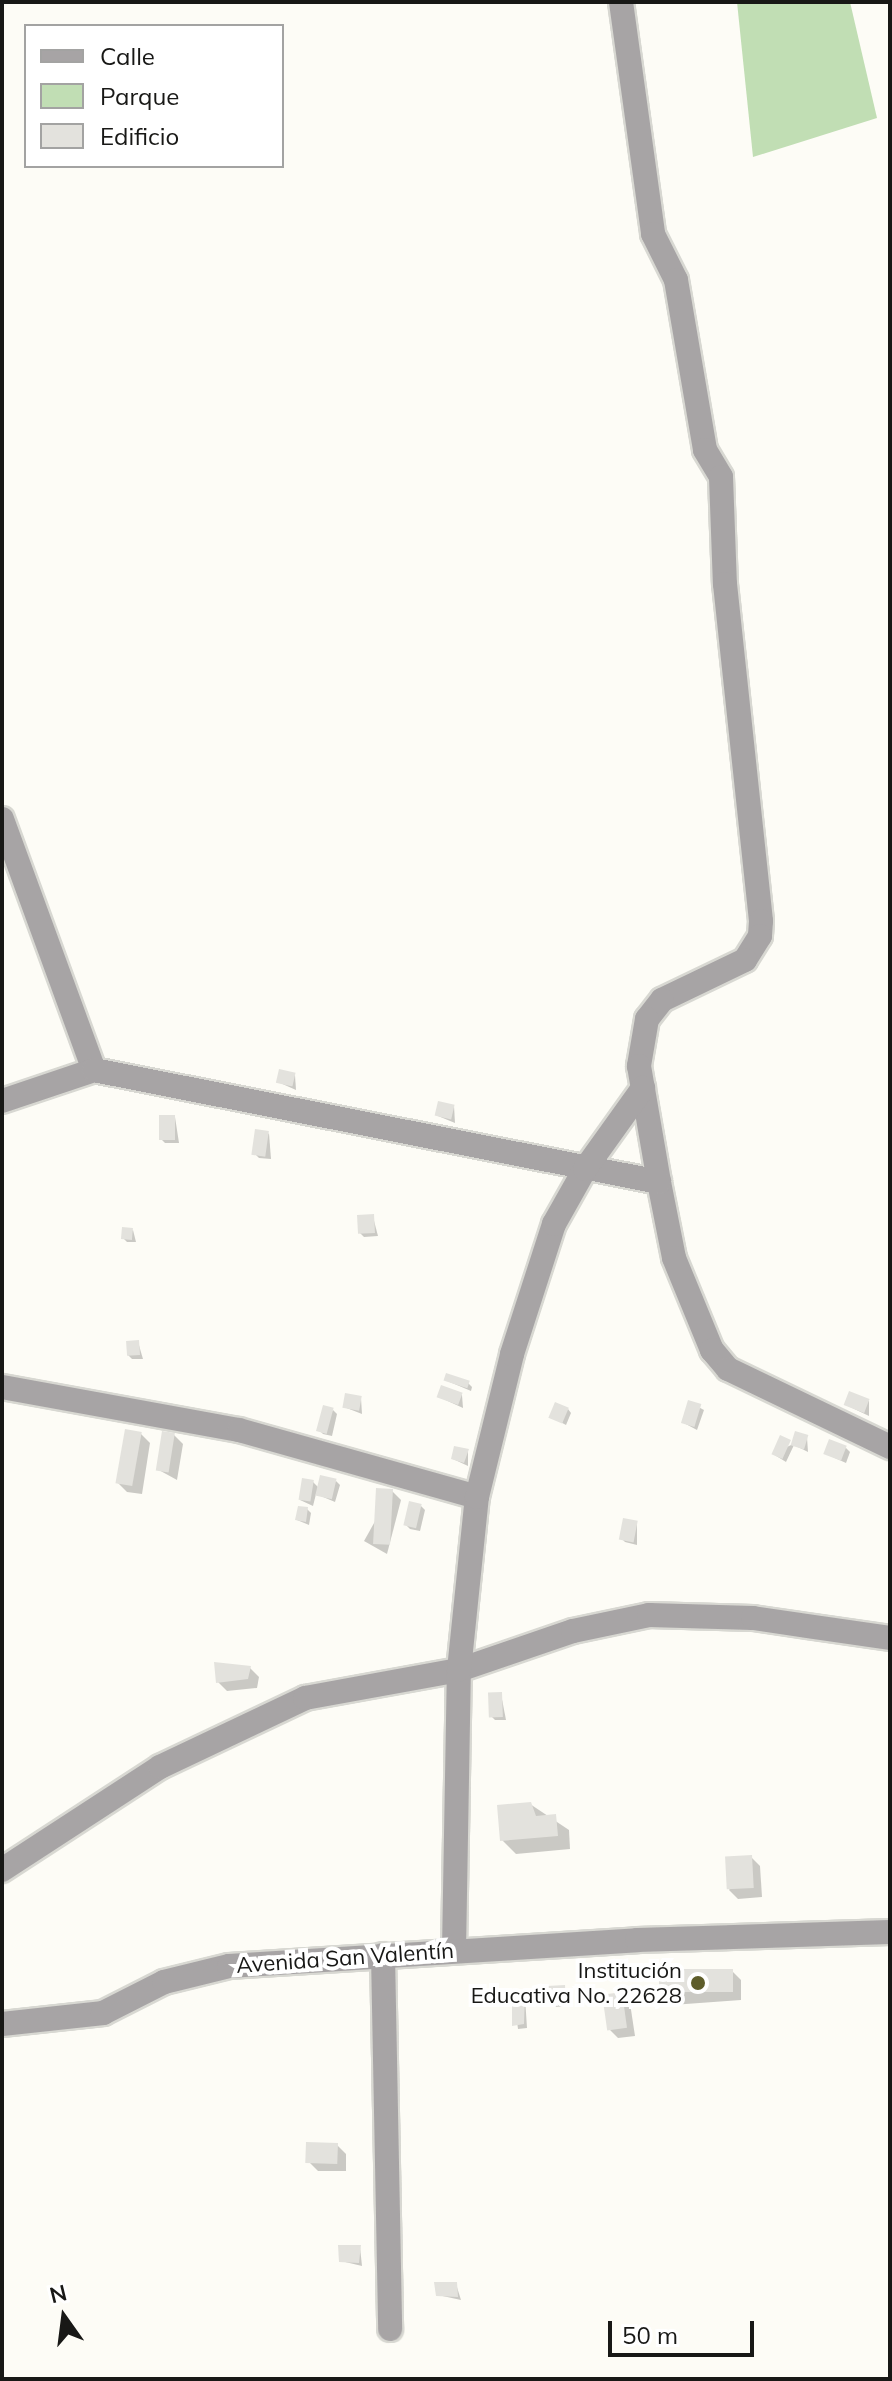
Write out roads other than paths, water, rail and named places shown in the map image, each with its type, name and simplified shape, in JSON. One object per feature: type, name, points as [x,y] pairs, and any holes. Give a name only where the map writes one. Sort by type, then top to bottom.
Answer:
[{"type":"street","points":[[621,2],[653,234],[676,280],[705,450],[721,477],[725,584],[761,921],[760,936],[745,960],[662,1000],[647,1019],[639,1042],[643,1088],[659,1182],[674,1258],[712,1350],[728,1369],[890,1447]]},
{"type":"street","points":[[2,819],[94,1070]]},
{"type":"street","points":[[2,1101],[94,1070],[659,1182]]},
{"type":"street","points":[[454,1950],[459,1670],[477,1497],[512,1354],[554,1224],[585,1169],[643,1088]]},
{"type":"street","points":[[2,1387],[239,1430],[477,1497]]},
{"type":"street","points":[[2,1870],[160,1767],[305,1698],[459,1670],[573,1631],[649,1615],[753,1618],[890,1638]]},
{"type":"street","name":"Avenida San Valentín","points":[[2,2024],[103,2013],[164,1982],[229,1966],[454,1950],[890,1932]]},
{"type":"street","points":[[383,1955],[390,2329]]},
{"type":"place","name":"Institución Educativa No. 22628","points":[[698,1983]]}]
